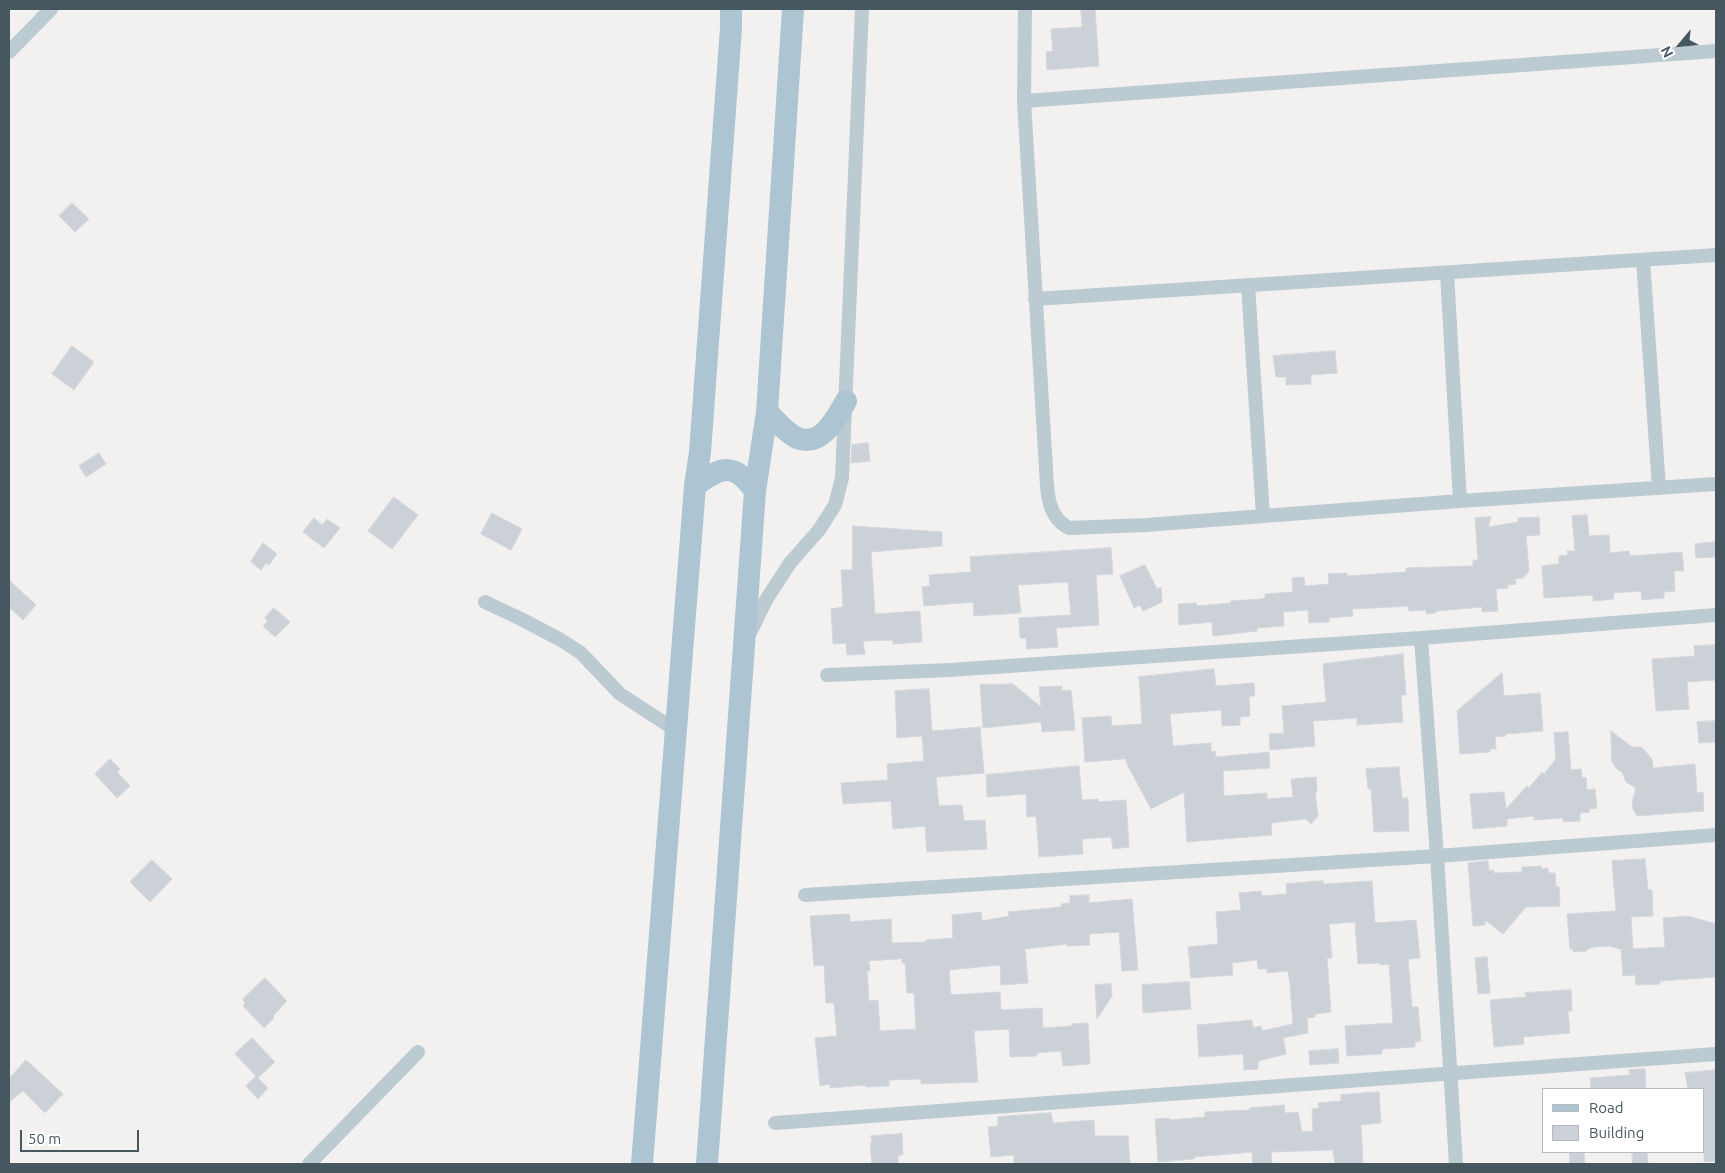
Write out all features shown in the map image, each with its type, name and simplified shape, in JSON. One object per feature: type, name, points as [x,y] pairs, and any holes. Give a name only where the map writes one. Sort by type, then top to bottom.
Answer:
[{"type":"main road","points":[[642,1164],[695,486],[702,432],[731,9]]},
{"type":"main road","points":[[707,1164],[742,649],[755,491],[767,412],[793,9]]},
{"type":"main road","points":[[767,412],[798,438],[811,439],[823,434],[846,402]]},
{"type":"main road","points":[[695,486],[718,472],[732,470],[744,476],[755,491]]},
{"type":"street","points":[[9,52],[51,9]]},
{"type":"street","points":[[742,649],[766,600],[785,570],[819,530],[835,505],[842,478],[862,9]]},
{"type":"street","points":[[1025,9],[1024,102],[1048,493],[1052,511],[1063,524],[1069,528],[1146,525],[1460,500],[1716,484]]},
{"type":"street","points":[[1024,102],[1716,51]]},
{"type":"street","points":[[1035,299],[1716,255]]},
{"type":"street","points":[[1643,260],[1659,488]]},
{"type":"street","points":[[1447,273],[1460,500]]},
{"type":"street","points":[[1248,285],[1263,516]]},
{"type":"street","points":[[485,602],[530,623],[581,653],[620,694],[676,731]]},
{"type":"street","points":[[827,675],[950,670],[1421,638],[1716,615]]},
{"type":"street","points":[[1421,638],[1456,1164]]},
{"type":"street","points":[[805,895],[1437,856],[1716,835]]},
{"type":"street","points":[[309,1164],[418,1052]]},
{"type":"street","points":[[775,1123],[1716,1054]]},
{"type":"building","points":[[1081,9],[1095,9],[1099,66],[1047,70],[1046,52],[1053,51],[1051,29],[1082,27]]},
{"type":"building","points":[[72,203],[89,219],[75,232],[59,216]]},
{"type":"building","points":[[72,346],[94,362],[74,390],[52,374]]},
{"type":"building","points":[[1335,351],[1337,373],[1311,375],[1311,384],[1286,385],[1286,377],[1276,377],[1273,356]]},
{"type":"building","points":[[868,443],[870,461],[851,463],[852,445]]},
{"type":"building","points":[[99,453],[106,464],[86,477],[79,466]]},
{"type":"building","points":[[394,497],[418,515],[392,549],[368,531]]},
{"type":"building","points":[[492,513],[522,529],[511,550],[481,534]]},
{"type":"building","points":[[1587,515],[1589,536],[1609,535],[1610,553],[1629,551],[1630,556],[1682,552],[1684,571],[1674,571],[1675,591],[1664,592],[1664,598],[1642,600],[1641,591],[1613,593],[1614,599],[1593,601],[1593,595],[1544,598],[1542,566],[1559,564],[1559,556],[1568,555],[1567,551],[1575,551],[1572,516]]},
{"type":"building","points":[[1491,517],[1488,527],[1518,522],[1518,518],[1539,517],[1540,535],[1526,536],[1529,571],[1523,578],[1515,579],[1516,584],[1508,585],[1508,588],[1496,589],[1498,611],[1482,612],[1482,607],[1437,611],[1427,614],[1425,610],[1409,611],[1408,606],[1352,609],[1353,616],[1329,618],[1329,622],[1309,623],[1308,610],[1283,612],[1284,626],[1257,628],[1257,631],[1213,636],[1212,622],[1179,625],[1178,604],[1196,603],[1197,606],[1231,603],[1231,601],[1265,598],[1265,594],[1293,592],[1292,578],[1304,577],[1305,586],[1329,584],[1328,574],[1347,573],[1347,576],[1406,572],[1406,568],[1473,566],[1473,560],[1478,560],[1475,518]]},
{"type":"building","points":[[314,518],[322,525],[327,519],[340,528],[324,548],[303,532]]},
{"type":"building","points":[[853,526],[942,532],[942,546],[871,552],[875,614],[920,611],[922,642],[893,644],[893,640],[863,641],[865,654],[847,655],[846,643],[833,644],[831,609],[843,607],[841,570],[852,570]]},
{"type":"building","points":[[1716,542],[1716,557],[1696,558],[1695,544]]},
{"type":"building","points":[[263,543],[277,554],[269,565],[266,563],[261,570],[251,562]]},
{"type":"building","points":[[1111,548],[1113,574],[1096,575],[1099,625],[1056,628],[1058,647],[1027,649],[1026,638],[1020,638],[1019,618],[1071,615],[1068,582],[1018,585],[1021,613],[974,616],[973,602],[924,606],[922,587],[930,586],[929,575],[971,572],[970,557]]},
{"type":"building","points":[[1145,565],[1157,589],[1161,587],[1162,602],[1143,611],[1140,605],[1134,608],[1120,576]]},
{"type":"building","points":[[9,580],[36,605],[23,620],[9,607]]},
{"type":"building","points":[[274,608],[290,622],[275,637],[263,626],[268,621],[265,618]]},
{"type":"building","points":[[1716,645],[1716,680],[1687,682],[1689,709],[1656,711],[1652,659],[1695,656],[1694,646]]},
{"type":"building","points":[[1403,654],[1406,695],[1401,695],[1403,722],[1357,725],[1357,718],[1313,721],[1315,746],[1270,750],[1269,734],[1284,733],[1282,706],[1326,702],[1324,664]]},
{"type":"building","points":[[1214,669],[1216,686],[1254,683],[1255,696],[1249,696],[1250,716],[1240,717],[1240,725],[1222,726],[1221,710],[1170,714],[1173,746],[1211,743],[1211,752],[1215,751],[1216,757],[1269,752],[1270,768],[1223,771],[1224,796],[1267,793],[1267,799],[1293,797],[1291,779],[1316,777],[1317,792],[1315,793],[1318,816],[1311,824],[1306,819],[1271,823],[1272,835],[1187,842],[1184,792],[1151,809],[1123,756],[1123,759],[1085,762],[1082,718],[1111,716],[1112,726],[1142,724],[1139,677]]},
{"type":"building","points":[[1502,673],[1504,696],[1540,693],[1543,731],[1506,734],[1506,736],[1495,737],[1496,749],[1490,749],[1490,752],[1460,754],[1457,711]]},
{"type":"building","points":[[1013,684],[1041,707],[1039,687],[1062,686],[1062,691],[1071,690],[1075,730],[1042,732],[1041,722],[983,728],[980,685]]},
{"type":"building","points":[[929,689],[932,731],[980,727],[984,773],[936,777],[939,806],[962,805],[964,821],[985,820],[987,849],[927,852],[925,826],[893,829],[891,801],[843,804],[841,783],[888,780],[887,764],[924,761],[922,736],[897,738],[895,691]]},
{"type":"building","points":[[1716,721],[1716,742],[1699,743],[1697,722]]},
{"type":"building","points":[[1611,731],[1632,747],[1641,747],[1652,759],[1653,768],[1695,764],[1697,793],[1703,792],[1704,811],[1637,816],[1632,803],[1636,788],[1626,782],[1622,772],[1612,762]]},
{"type":"building","points":[[1568,732],[1571,770],[1581,769],[1582,778],[1586,777],[1587,790],[1595,789],[1597,808],[1589,809],[1590,812],[1580,813],[1580,821],[1563,822],[1563,818],[1534,820],[1534,816],[1507,819],[1507,826],[1473,829],[1470,794],[1504,792],[1506,809],[1527,786],[1529,788],[1542,772],[1544,774],[1556,759],[1554,733]]},
{"type":"building","points":[[110,759],[120,769],[117,772],[130,786],[117,798],[95,774]]},
{"type":"building","points":[[1079,766],[1082,800],[1098,799],[1098,802],[1126,800],[1129,847],[1113,849],[1111,837],[1082,839],[1083,854],[1039,857],[1036,816],[1027,817],[1026,794],[987,797],[986,775]]},
{"type":"building","points":[[1399,767],[1402,798],[1408,798],[1409,831],[1374,832],[1371,789],[1368,789],[1366,769]]},
{"type":"building","points":[[1645,859],[1648,890],[1652,890],[1653,916],[1631,917],[1633,949],[1665,947],[1663,918],[1688,916],[1716,924],[1716,977],[1660,981],[1660,984],[1636,985],[1635,975],[1623,976],[1621,950],[1623,950],[1610,946],[1594,947],[1587,949],[1587,951],[1573,952],[1573,949],[1570,949],[1567,914],[1616,911],[1612,861]]},
{"type":"building","points":[[152,860],[172,879],[150,902],[130,882]]},
{"type":"building","points":[[1488,861],[1489,871],[1494,870],[1494,873],[1522,872],[1522,867],[1541,866],[1542,869],[1548,868],[1549,873],[1555,873],[1556,887],[1559,887],[1560,906],[1526,907],[1503,934],[1485,920],[1485,925],[1473,926],[1468,863]]},
{"type":"building","points":[[1323,881],[1323,884],[1372,881],[1375,923],[1416,920],[1420,958],[1408,959],[1412,1007],[1418,1007],[1421,1041],[1415,1042],[1415,1047],[1383,1049],[1381,1054],[1347,1056],[1345,1026],[1393,1023],[1389,964],[1358,964],[1355,922],[1329,924],[1332,958],[1327,958],[1331,1012],[1315,1014],[1315,1017],[1307,1018],[1308,1033],[1283,1038],[1286,1054],[1258,1061],[1258,1069],[1244,1070],[1243,1054],[1199,1057],[1197,1025],[1252,1020],[1253,1028],[1261,1026],[1262,1031],[1293,1024],[1290,985],[1288,971],[1267,973],[1267,969],[1258,969],[1257,960],[1232,963],[1233,975],[1191,978],[1188,947],[1218,944],[1216,912],[1241,910],[1239,893],[1261,891],[1262,896],[1287,894],[1286,884]]},
{"type":"building","points":[[1089,895],[1089,903],[1132,899],[1138,970],[1122,971],[1119,932],[1089,934],[1090,945],[1067,946],[1067,944],[1025,949],[1028,983],[1001,985],[1000,965],[949,970],[951,995],[1000,992],[1001,1010],[1042,1008],[1043,1028],[1088,1023],[1090,1064],[1063,1066],[1061,1051],[1036,1053],[1037,1056],[1010,1057],[1009,1029],[974,1031],[978,1082],[921,1084],[921,1079],[889,1080],[889,1086],[866,1087],[866,1085],[830,1088],[830,1084],[820,1086],[815,1038],[837,1036],[834,1003],[826,1003],[824,965],[814,966],[810,916],[849,914],[850,922],[891,919],[892,943],[926,942],[926,940],[953,938],[952,915],[981,912],[982,921],[1009,916],[1008,912],[1061,907],[1061,904],[1070,903],[1070,896]],"holes":[[[902,959],[902,963],[905,963],[907,993],[914,993],[916,1029],[880,1031],[878,1000],[869,1001],[867,971],[870,971],[869,961]]]},
{"type":"building","points":[[1487,957],[1490,993],[1478,994],[1475,958]]},
{"type":"building","points":[[265,978],[287,1001],[264,1028],[243,1006],[245,1004],[243,999]]},
{"type":"building","points":[[1189,982],[1191,1009],[1143,1013],[1142,985]]},
{"type":"building","points":[[1111,984],[1112,996],[1097,1019],[1095,985]]},
{"type":"building","points":[[1571,990],[1572,1011],[1568,1011],[1570,1033],[1523,1037],[1524,1044],[1494,1047],[1490,1000],[1526,997],[1525,993]]},
{"type":"building","points":[[252,1038],[275,1062],[258,1078],[235,1054]]},
{"type":"building","points":[[1338,1049],[1339,1063],[1310,1065],[1309,1051]]},
{"type":"building","points":[[26,1060],[63,1094],[45,1113],[23,1091],[9,1102],[9,1079]]},
{"type":"building","points":[[1645,1069],[1646,1088],[1591,1088],[1590,1078],[1630,1075],[1629,1070]]},
{"type":"building","points":[[1716,1070],[1716,1161],[1704,1162],[1705,1088],[1688,1088],[1685,1073]]},
{"type":"building","points":[[256,1076],[268,1088],[258,1099],[246,1086]]},
{"type":"building","points":[[1379,1092],[1381,1123],[1361,1125],[1363,1164],[1335,1164],[1333,1150],[1271,1152],[1272,1164],[1253,1164],[1252,1152],[1158,1162],[1155,1119],[1170,1118],[1170,1120],[1205,1117],[1205,1112],[1250,1110],[1250,1108],[1284,1105],[1285,1113],[1298,1112],[1302,1132],[1313,1131],[1312,1109],[1319,1108],[1318,1103],[1341,1101],[1341,1095]]},
{"type":"building","points":[[1051,1113],[1053,1123],[1094,1120],[1095,1136],[1128,1136],[1130,1164],[1014,1164],[1014,1155],[991,1157],[988,1127],[998,1126],[998,1117]]},
{"type":"building","points":[[902,1134],[903,1154],[898,1156],[898,1164],[872,1164],[871,1136]]},
{"type":"building","points":[[1570,1153],[1584,1153],[1585,1164],[1570,1164]]},
{"type":"building","points":[[1632,1153],[1647,1153],[1648,1164],[1633,1164]]}]
